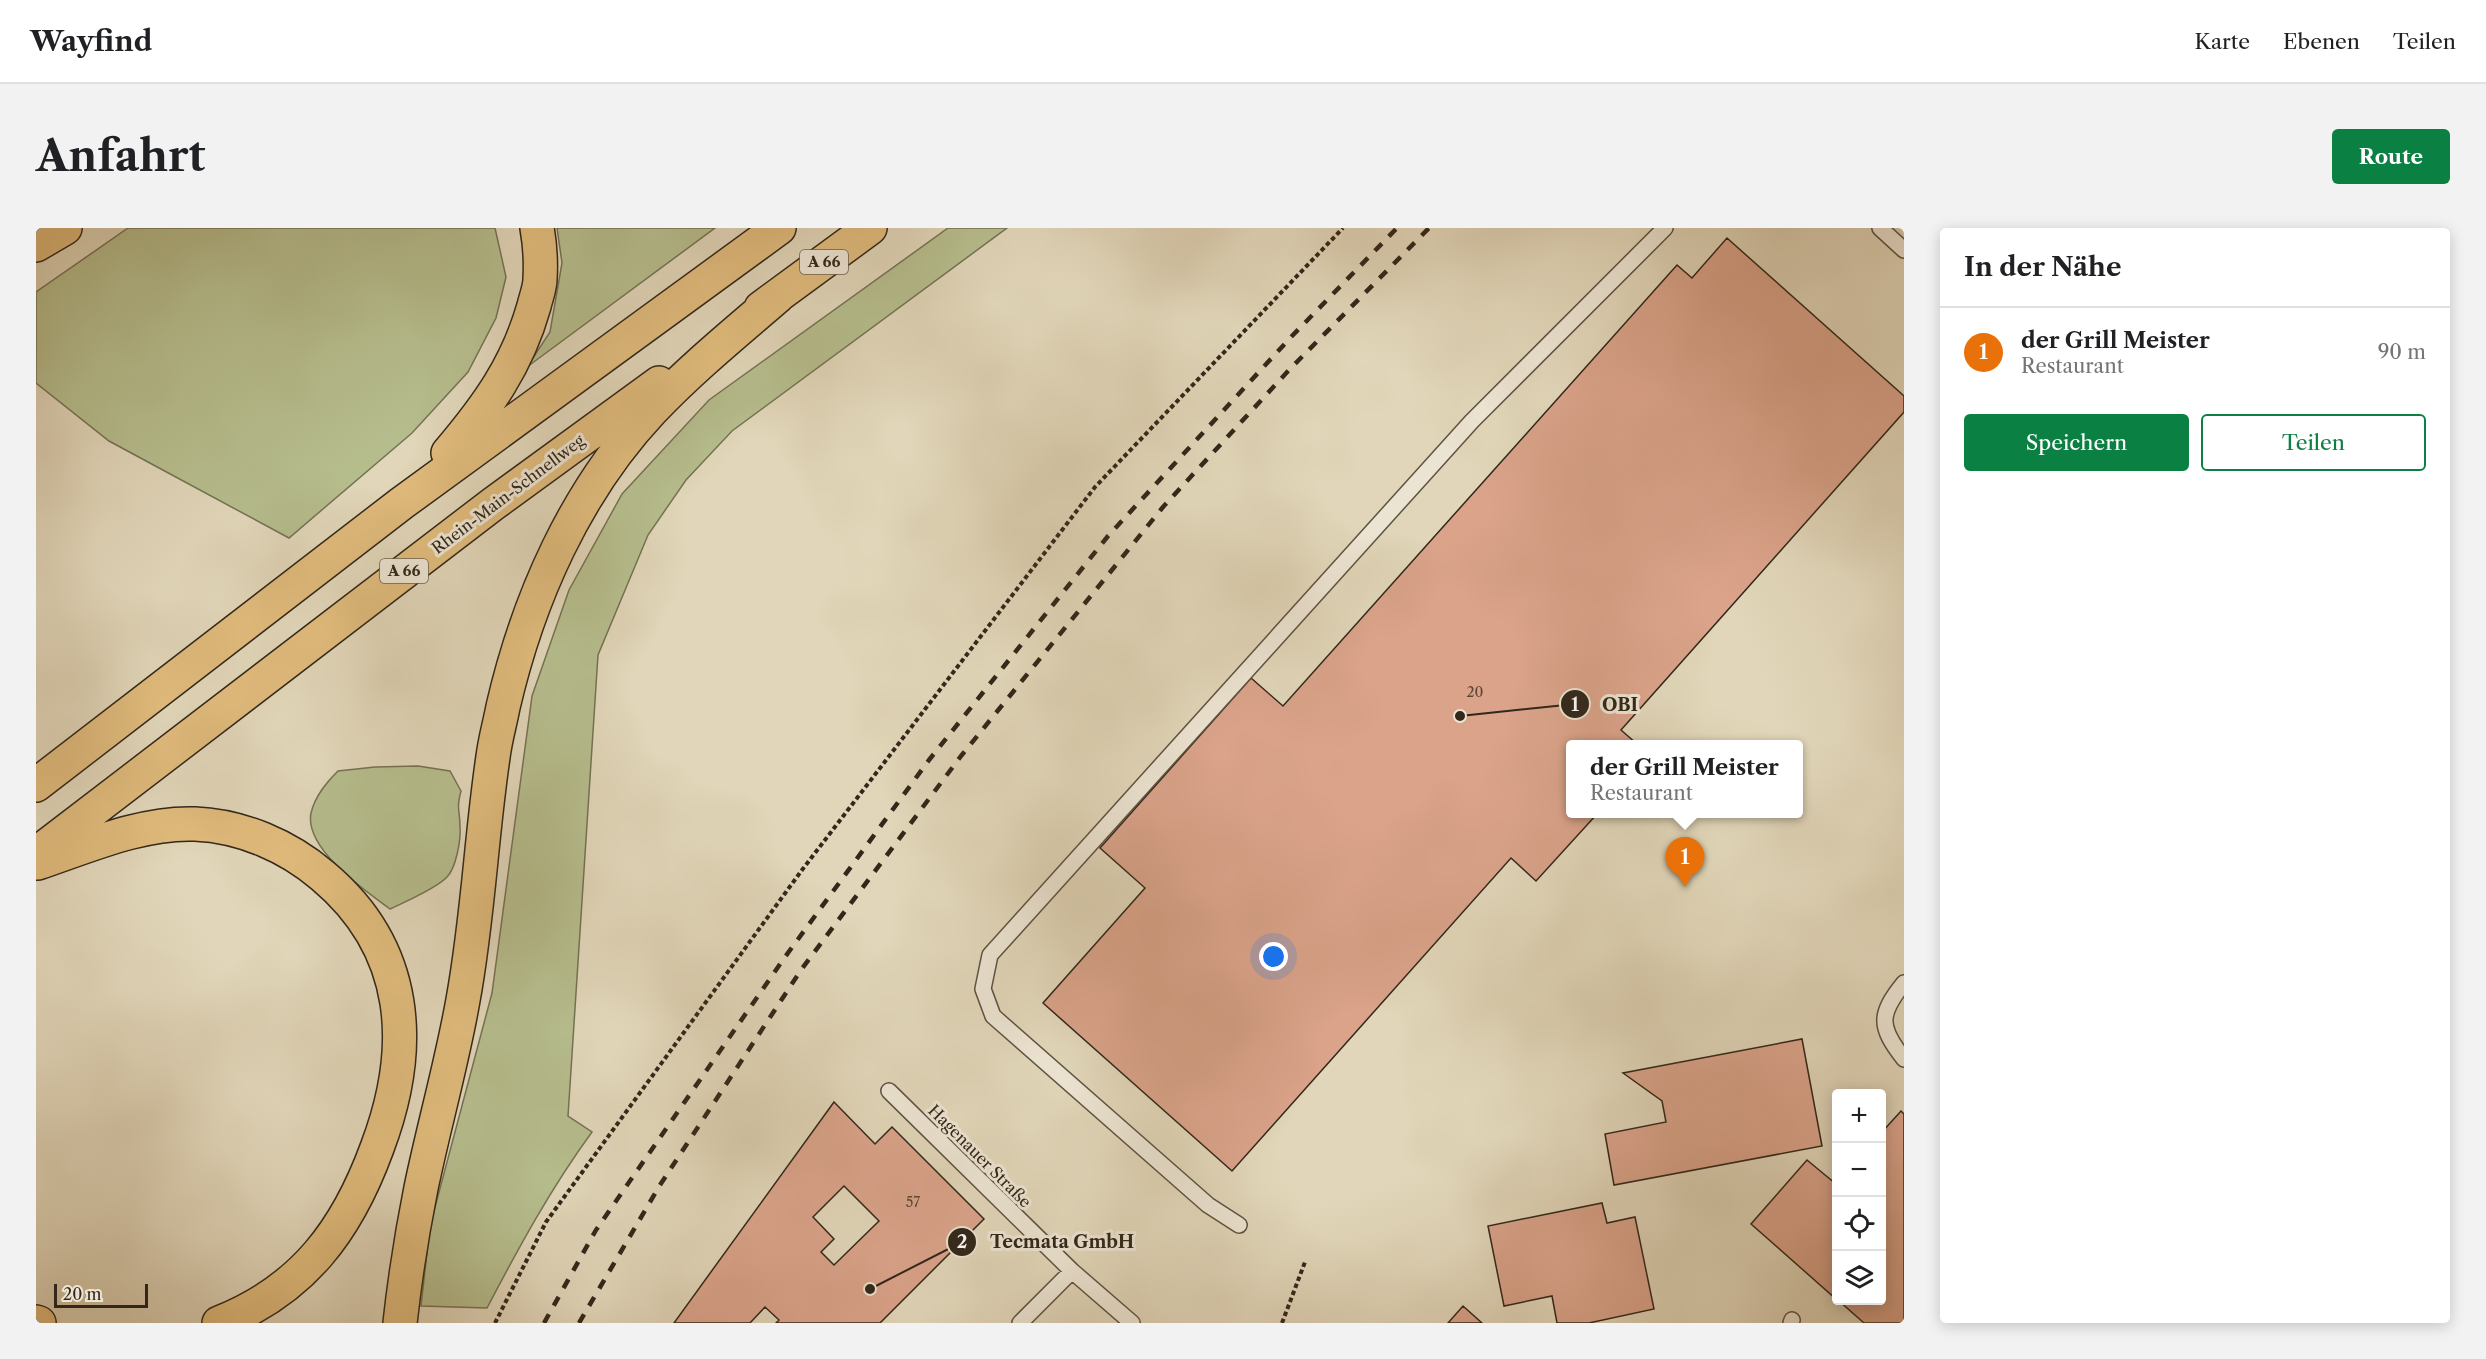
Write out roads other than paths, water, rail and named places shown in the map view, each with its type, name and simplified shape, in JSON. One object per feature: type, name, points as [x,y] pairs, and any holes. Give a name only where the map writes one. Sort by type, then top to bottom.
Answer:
[{"type":"highway","points":[[36,244],[54,228]]},
{"type":"highway","points":[[36,244],[64,228]]},
{"type":"highway","points":[[402,503],[446,457],[486,408],[516,355],[530,318],[540,281],[540,249],[537,228]]},
{"type":"highway","points":[[36,785],[402,503],[779,228]]},
{"type":"highway","name":"Rhein-Main-Schnellweg","points":[[36,854],[493,504],[870,228]]},
{"type":"highway","points":[[400,1323],[405,1278],[421,1188],[463,1000],[473,936],[493,754],[510,680],[530,614],[558,546],[605,468],[651,411],[778,296]]},
{"type":"highway","points":[[36,863],[132,832],[195,824],[229,828],[264,839],[290,851],[313,867],[349,900],[367,924],[385,958],[396,991],[400,1057],[394,1094],[382,1136],[363,1186],[337,1232],[319,1256],[267,1299],[219,1323]]},
{"type":"lane","points":[[1239,1225],[1208,1205],[993,1016],[983,989],[990,955],[1472,421],[1665,228]]},
{"type":"lane","points":[[1880,228],[1904,250]]},
{"type":"lane","points":[[1904,983],[1888,1003],[1885,1016],[1886,1031],[1904,1059]]},
{"type":"lane","name":"Hagenauer Straße","points":[[889,1091],[1072,1271],[1132,1323]]},
{"type":"lane","points":[[1020,1323],[1072,1271]]},
{"type":"railway","points":[[544,1323],[596,1230],[785,957],[929,760],[1108,536],[1292,336],[1397,228]]},
{"type":"railway","points":[[579,1323],[660,1185],[801,970],[961,756],[1163,507],[1289,370],[1429,228]]},
{"type":"place","name":"OBI","points":[[1460,716]]},
{"type":"place","name":"der Grill Meister","points":[[1685,887]]},
{"type":"place","name":"Tecmata GmbH","points":[[870,1289]]}]
